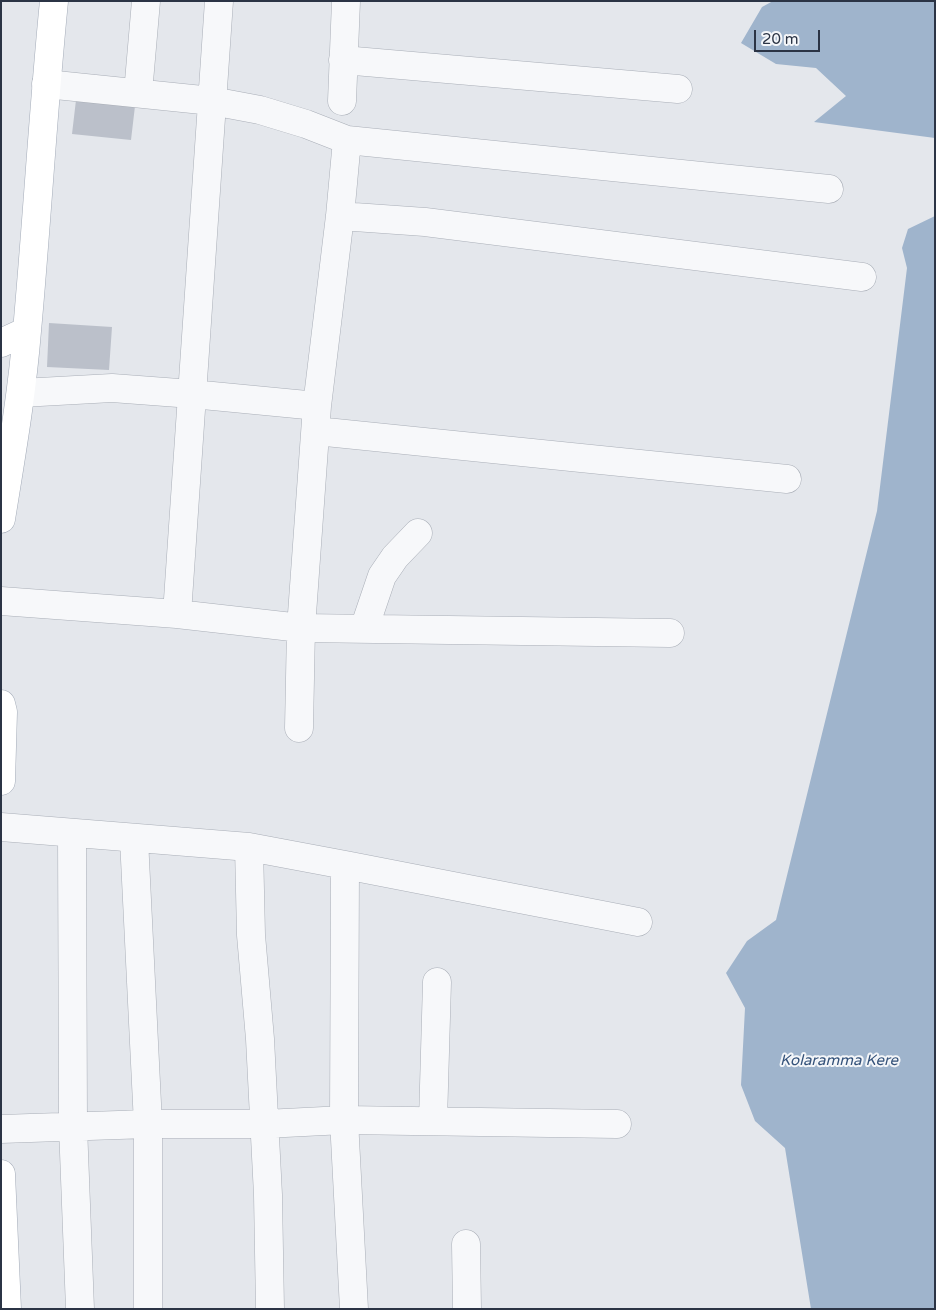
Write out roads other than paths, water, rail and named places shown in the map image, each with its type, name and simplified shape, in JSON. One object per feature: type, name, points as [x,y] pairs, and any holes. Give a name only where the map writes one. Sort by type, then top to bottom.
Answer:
[{"type":"main road","points":[[1,519],[21,393],[54,1]]},
{"type":"main road","points":[[1,342],[27,332]]},
{"type":"main road","points":[[1,782],[2,709]]},
{"type":"main road","points":[[1,1174],[7,1309]]},
{"type":"street","points":[[138,93],[146,1]]},
{"type":"street","points":[[177,614],[219,1]]},
{"type":"street","points":[[342,101],[346,1]]},
{"type":"street","points":[[343,60],[678,89]]},
{"type":"street","points":[[46,84],[212,101],[260,110],[306,124],[347,140],[829,189]]},
{"type":"street","points":[[299,728],[301,628],[316,418],[347,140]]},
{"type":"street","points":[[340,216],[435,223],[862,277]]},
{"type":"street","points":[[21,393],[112,388],[192,394],[316,418],[787,479]]},
{"type":"street","points":[[364,629],[382,576],[418,533]]},
{"type":"street","points":[[1,602],[177,614],[301,628],[670,633]]},
{"type":"street","points":[[1,827],[249,847],[638,922]]},
{"type":"street","points":[[72,833],[73,1126],[80,1309]]},
{"type":"street","points":[[134,839],[148,1124],[148,1309]]},
{"type":"street","points":[[249,847],[251,935],[265,1124],[270,1309]]},
{"type":"street","points":[[345,865],[344,1120],[354,1309]]},
{"type":"street","points":[[432,1121],[438,982]]},
{"type":"street","points":[[1,1129],[148,1124],[265,1124],[344,1120],[617,1124]]},
{"type":"street","points":[[466,1244],[467,1309]]},
{"type":"water","points":[[773,1],[935,1],[935,138],[814,122],[846,96],[816,68],[776,64],[741,43],[762,7]]},
{"type":"water","name":"Kolaramma Kere","points":[[935,216],[935,1309],[811,1309],[785,1148],[755,1121],[741,1085],[745,1008],[726,973],[747,941],[776,920],[877,511],[907,268],[902,248],[908,229]]}]
